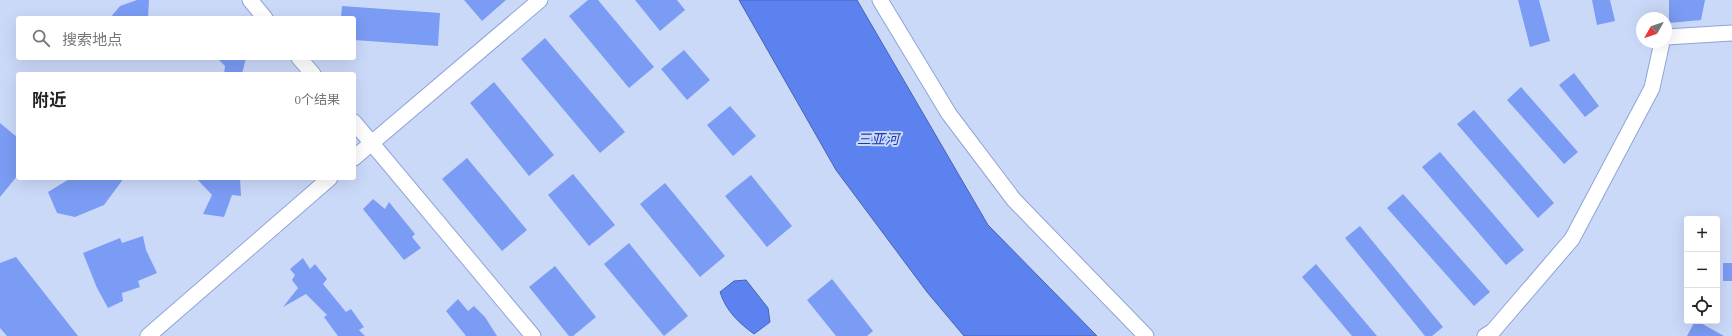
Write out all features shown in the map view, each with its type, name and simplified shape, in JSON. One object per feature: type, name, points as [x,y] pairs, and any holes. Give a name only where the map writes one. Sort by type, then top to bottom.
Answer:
[{"type":"street","points":[[250,0],[263,16]]},
{"type":"street","points":[[356,156],[540,0]]},
{"type":"street","points":[[880,0],[949,114],[1014,200],[1146,336]]},
{"type":"street","points":[[1672,37],[1732,33]]},
{"type":"street","points":[[1485,336],[1492,331],[1572,240],[1652,88],[1661,48]]},
{"type":"street","points":[[301,60],[311,72]]},
{"type":"street","points":[[356,124],[533,336]]},
{"type":"street","points":[[148,336],[328,180]]},
{"type":"water","name":"三亚河","points":[[739,0],[857,0],[988,225],[1097,336],[964,336],[927,292],[836,170]]},
{"type":"water","points":[[746,280],[768,308],[770,322],[754,334],[729,311],[720,292],[734,281]]},
{"type":"building","points":[[137,0],[149,0],[148,16],[112,16],[120,6]]},
{"type":"building","points":[[464,0],[506,0],[482,21]]},
{"type":"building","points":[[588,0],[598,0],[654,67],[629,88],[569,16]]},
{"type":"building","points":[[635,0],[677,0],[685,10],[660,31]]},
{"type":"building","points":[[1518,0],[1539,0],[1550,41],[1530,47]]},
{"type":"building","points":[[1592,0],[1610,0],[1615,21],[1597,25]]},
{"type":"building","points":[[1669,0],[1705,0],[1701,20],[1672,23],[1672,12],[1669,12]]},
{"type":"building","points":[[342,6],[440,13],[438,46],[356,40],[356,16],[341,16]]},
{"type":"building","points":[[545,38],[625,132],[600,153],[521,59]]},
{"type":"building","points":[[684,50],[710,80],[687,100],[661,69]]},
{"type":"building","points":[[219,60],[246,60],[242,72],[224,72],[225,66]]},
{"type":"building","points":[[1574,73],[1599,106],[1585,117],[1559,85]]},
{"type":"building","points":[[494,82],[554,155],[529,176],[470,103]]},
{"type":"building","points":[[1521,87],[1578,152],[1564,164],[1507,100]]},
{"type":"building","points":[[730,106],[756,136],[733,156],[707,125]]},
{"type":"building","points":[[1474,110],[1554,203],[1538,218],[1457,124]]},
{"type":"building","points":[[0,123],[16,136],[16,177],[0,197]]},
{"type":"building","points":[[1440,152],[1524,250],[1506,265],[1422,167]]},
{"type":"building","points":[[467,158],[527,230],[502,251],[442,179]]},
{"type":"building","points":[[573,174],[615,225],[589,246],[548,195]]},
{"type":"building","points":[[751,175],[792,226],[767,247],[725,196]]},
{"type":"building","points":[[68,180],[123,180],[104,205],[75,217],[57,213],[48,192]]},
{"type":"building","points":[[198,180],[240,180],[241,196],[232,195],[224,217],[203,214],[212,195]]},
{"type":"building","points":[[665,183],[725,256],[700,277],[640,204]]},
{"type":"building","points":[[1403,194],[1490,292],[1474,306],[1387,208]]},
{"type":"building","points":[[373,199],[385,209],[389,202],[415,234],[412,237],[421,248],[404,260],[363,209]]},
{"type":"building","points":[[1360,226],[1443,327],[1432,336],[1425,336],[1345,238]]},
{"type":"building","points":[[143,236],[146,250],[157,273],[138,281],[140,287],[122,293],[123,301],[108,308],[97,288],[83,253],[120,238],[122,243]]},
{"type":"building","points":[[629,243],[688,316],[664,336],[604,264]]},
{"type":"building","points":[[16,257],[78,336],[7,336],[0,328],[0,263]]},
{"type":"building","points":[[303,258],[310,269],[315,264],[327,279],[323,284],[346,312],[351,309],[364,327],[359,330],[365,336],[338,336],[324,317],[327,315],[306,294],[283,307],[298,288],[292,280],[295,275],[290,269]]},
{"type":"building","points":[[1723,263],[1732,263],[1732,281],[1723,281]]},
{"type":"building","points":[[1316,264],[1377,336],[1352,336],[1302,277]]},
{"type":"building","points":[[555,266],[596,317],[573,336],[569,336],[529,287]]},
{"type":"building","points":[[832,279],[873,331],[867,336],[836,336],[807,300]]},
{"type":"building","points":[[458,299],[468,311],[474,306],[485,317],[497,336],[466,336],[446,311]]},
{"type":"building","points":[[1693,324],[1702,324],[1724,336],[1687,336]]}]
